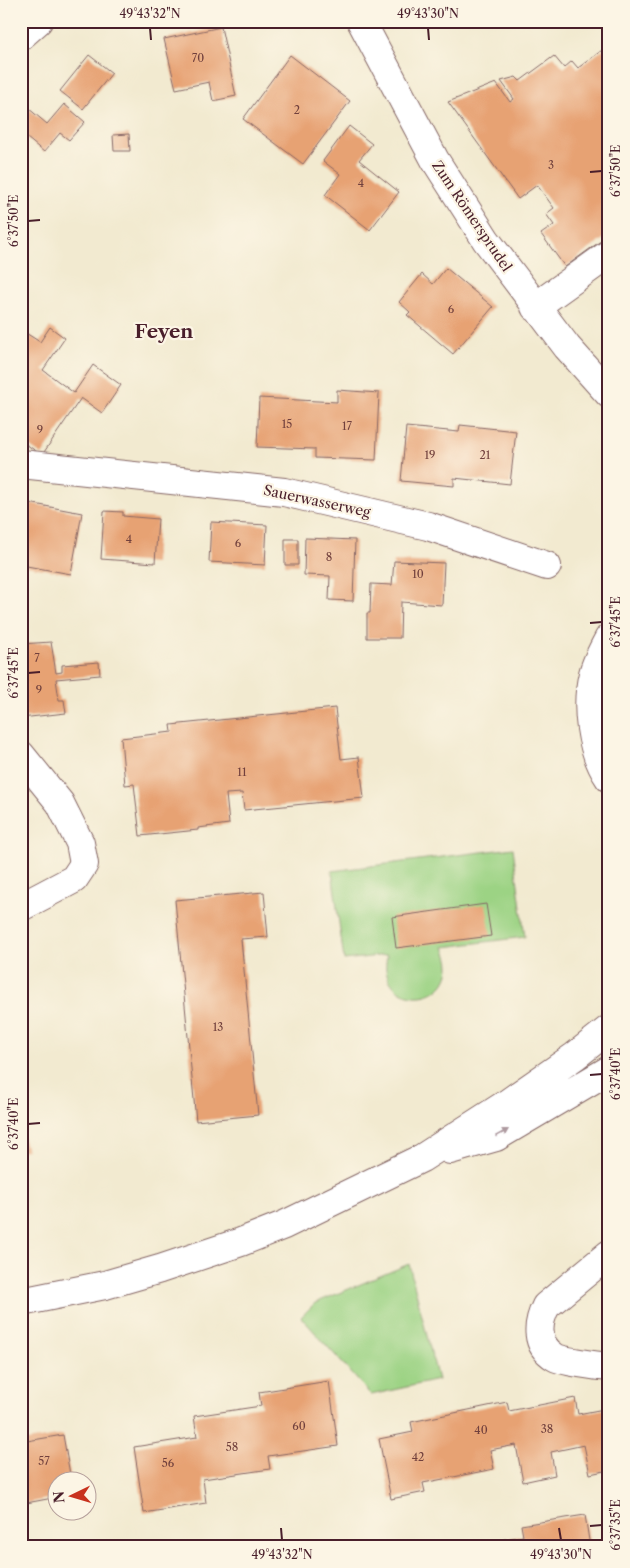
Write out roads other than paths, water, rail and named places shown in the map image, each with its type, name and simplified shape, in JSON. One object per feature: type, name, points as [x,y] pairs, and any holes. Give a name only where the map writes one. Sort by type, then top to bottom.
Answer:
[{"type":"street","points":[[21,23],[30,21]]},
{"type":"street","points":[[21,36],[38,21]]},
{"type":"street","name":"Zum Römersprudel","points":[[361,21],[435,160],[486,240],[535,307],[567,347],[609,394]]},
{"type":"street","points":[[535,307],[609,254]]},
{"type":"street","name":"Sauerwasserweg","points":[[21,464],[284,492],[428,526],[547,566]]},
{"type":"street","points":[[609,638],[593,672],[590,697],[593,736],[601,766],[609,778]]},
{"type":"street","points":[[21,755],[60,803],[80,843],[84,864],[74,879],[21,907]]},
{"type":"street","points":[[21,1302],[104,1285],[160,1269],[241,1242],[284,1225],[422,1158],[509,1102],[575,1056],[609,1029]]},
{"type":"street","points":[[422,1158],[496,1137],[609,1070]]},
{"type":"street","points":[[609,1254],[546,1306],[540,1318],[538,1330],[541,1345],[556,1358],[609,1368]]},
{"type":"district","name":"Feyen","points":[[164,331]]}]
